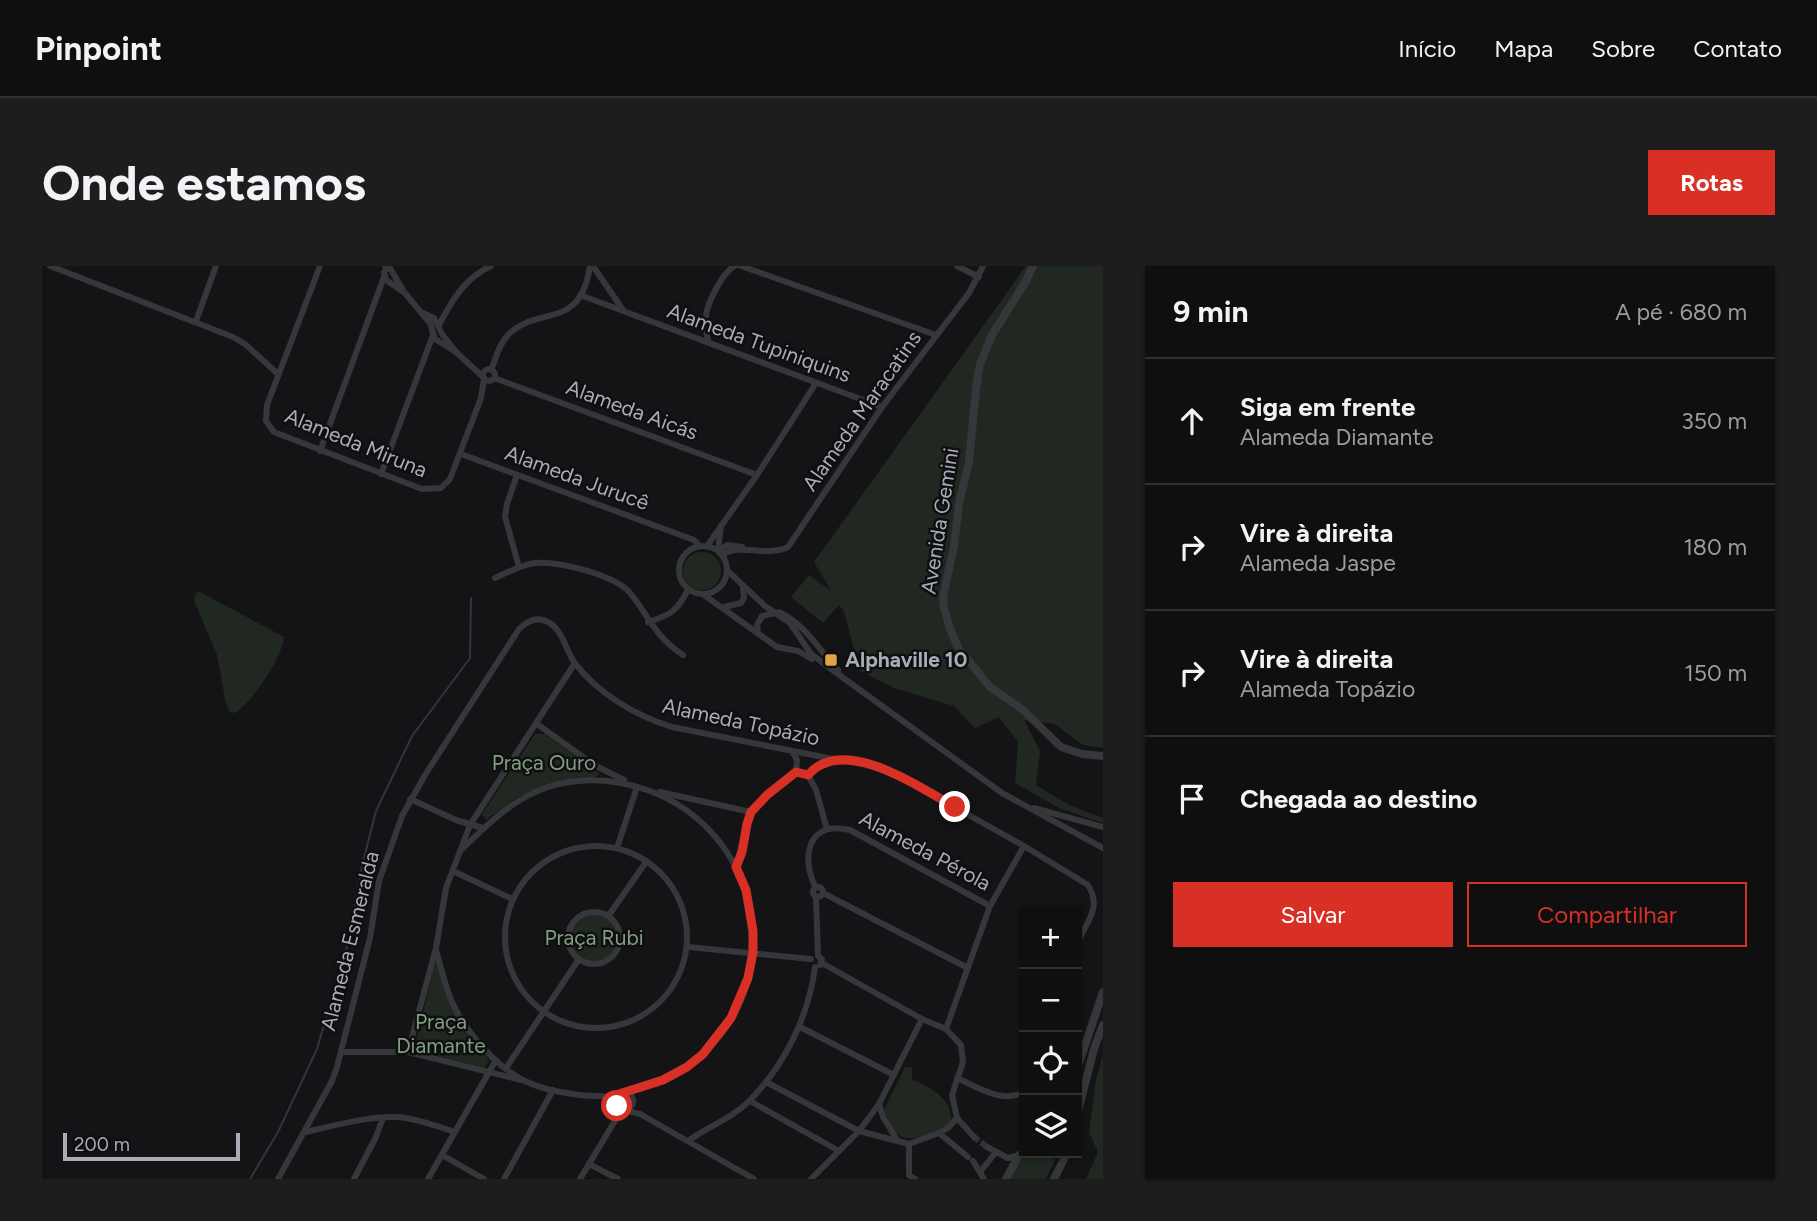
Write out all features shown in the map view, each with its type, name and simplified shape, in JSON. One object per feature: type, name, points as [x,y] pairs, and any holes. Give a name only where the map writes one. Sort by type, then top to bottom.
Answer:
[{"type":"street","points":[[196,321],[216,266]]},
{"type":"street","points":[[54,267],[196,321],[245,344],[278,374],[320,266]]},
{"type":"street","name":"Alameda Aicás","points":[[377,266],[394,277],[419,310],[439,325],[442,340]]},
{"type":"street","points":[[380,293],[390,285],[397,266]]},
{"type":"street","points":[[439,325],[460,289],[491,266]]},
{"type":"street","points":[[461,454],[499,348],[509,334],[525,323],[560,314],[573,304],[587,282],[591,266]]},
{"type":"street","points":[[591,266],[625,312]]},
{"type":"street","points":[[709,343],[705,331],[706,313],[721,279],[729,268],[735,266]]},
{"type":"street","points":[[741,266],[936,335]]},
{"type":"street","points":[[957,266],[979,277]]},
{"type":"street","name":"Alameda Maracatins","points":[[720,552],[770,552],[788,547],[882,407],[979,277],[983,266]]},
{"type":"street","name":"Avenida Gemini","points":[[1033,266],[1027,281],[992,335],[980,364],[970,462],[959,503],[954,546],[943,597],[944,608],[959,649],[990,687],[1022,709],[1061,747],[1103,757]]},
{"type":"street","points":[[320,451],[380,293],[386,270]]},
{"type":"street","name":"Alameda Aicás","points":[[386,270],[390,285],[404,292]]},
{"type":"street","name":"Alameda Tupiniquins","points":[[580,295],[882,407]]},
{"type":"street","points":[[432,320],[445,312]]},
{"type":"street","name":"Alameda Aicás","points":[[432,320],[433,335],[468,365],[488,376],[757,475]]},
{"type":"street","points":[[382,474],[433,335]]},
{"type":"street","points":[[423,362],[442,340]]},
{"type":"street","name":"Alameda Miruna","points":[[278,374],[265,415],[274,432],[422,489],[441,488],[450,479],[461,454]]},
{"type":"street","points":[[686,553],[703,546],[721,523],[757,475],[816,383]]},
{"type":"street","name":"Alameda Jurucê","points":[[461,454],[694,540],[703,546]]},
{"type":"street","points":[[517,475],[507,504],[506,517],[519,567]]},
{"type":"street","points":[[721,523],[720,552],[728,571],[796,631],[811,654],[983,780],[1103,848]]},
{"type":"street","points":[[680,536],[686,553],[679,565],[680,579],[688,590],[704,595],[782,649],[806,655],[849,682]]},
{"type":"street","points":[[703,546],[720,552]]},
{"type":"street","points":[[495,578],[519,567],[534,564],[561,564],[600,576],[625,588],[667,644],[683,655]]},
{"type":"street","points":[[704,595],[723,585],[728,571]]},
{"type":"street","points":[[723,607],[741,603],[744,597],[742,584]]},
{"type":"street","points":[[648,622],[672,614],[682,603],[688,590]]},
{"type":"street","points":[[765,606],[793,620],[849,682]]},
{"type":"street","points":[[758,633],[757,625],[762,617],[775,613]]},
{"type":"street","name":"Alameda Topázio","points":[[540,619],[556,629],[575,663],[613,698],[651,721],[792,751],[821,760],[879,765],[1024,846],[1095,892],[1096,913],[1082,936]]},
{"type":"street","name":"Alameda Esmeralda","points":[[278,1179],[332,1081],[370,938],[379,881],[410,799],[519,629],[528,622],[540,619]]},
{"type":"street","points":[[782,649],[793,646],[796,631]]},
{"type":"street","points":[[408,1052],[436,948],[443,902],[470,825],[575,663]]},
{"type":"street","points":[[537,724],[594,765],[637,787],[751,812]]},
{"type":"street","points":[[792,751],[797,760],[796,772]]},
{"type":"street","points":[[797,760],[804,754]]},
{"type":"street","points":[[808,775],[821,760]]},
{"type":"street","points":[[736,867],[751,812],[775,787],[796,772],[808,775],[816,790],[827,829]]},
{"type":"street","points":[[462,849],[512,805],[548,787],[596,780],[624,782],[673,800],[704,823],[720,840],[746,890],[753,931],[753,952],[741,997],[731,1018],[716,1039],[687,1067],[616,1104],[640,1114],[754,1179]]},
{"type":"street","points":[[617,848],[637,787]]},
{"type":"street","points":[[684,809],[689,798]]},
{"type":"street","points":[[410,799],[483,828]]},
{"type":"street","points":[[1026,806],[1103,827]]},
{"type":"street","name":"Alameda Pérola","points":[[816,888],[807,863],[809,848],[816,837],[827,829],[842,828],[990,906]]},
{"type":"street","points":[[598,846],[617,848],[646,862],[660,873],[676,892],[685,918],[688,947],[685,961],[678,979],[667,994],[639,1018],[606,1028],[564,1024],[543,1014],[519,984],[507,952],[505,933],[512,899],[533,871],[562,852],[598,846]]},
{"type":"street","points":[[946,1029],[990,906],[1024,846]]},
{"type":"street","points":[[609,915],[646,862]]},
{"type":"street","points":[[453,871],[512,899]]},
{"type":"street","points":[[814,957],[816,897],[813,894],[816,888],[821,888],[823,892],[966,968]]},
{"type":"street","points":[[816,897],[821,897],[823,892]]},
{"type":"street","points":[[594,911],[609,915],[619,928],[621,943],[614,956],[600,964],[586,963],[579,959],[569,946],[568,938],[573,922],[594,911]]},
{"type":"street","points":[[688,947],[821,958],[800,1027],[766,1082],[750,1101],[688,1141]]},
{"type":"street","points":[[436,948],[451,999],[460,1018],[470,1033],[496,1060],[524,1081]]},
{"type":"street","points":[[506,1068],[579,959]]},
{"type":"street","points":[[818,965],[946,1029],[961,1045],[963,1062],[952,1095],[956,1117],[974,1137]]},
{"type":"street","points":[[1082,1054],[1103,992]]},
{"type":"street","points":[[811,1179],[859,1132],[879,1104],[922,1019]]},
{"type":"street","points":[[1082,1096],[1103,1025]]},
{"type":"street","points":[[800,1027],[894,1075]]},
{"type":"street","points":[[341,1052],[408,1052],[574,1095],[626,1097],[640,1114]]},
{"type":"street","points":[[428,1179],[496,1060]]},
{"type":"street","points":[[957,1078],[1002,1097],[1019,1094]]},
{"type":"street","points":[[766,1082],[859,1132],[909,1144],[948,1128],[956,1117]]},
{"type":"street","points":[[504,1179],[553,1090]]},
{"type":"street","points":[[580,1179],[623,1109],[626,1097]]},
{"type":"street","points":[[750,1101],[839,1151]]},
{"type":"street","points":[[879,1104],[897,1141]]},
{"type":"street","points":[[305,1132],[383,1118],[407,1118],[455,1132]]},
{"type":"street","points":[[354,1179],[383,1118]]},
{"type":"street","points":[[702,1149],[704,1132]]},
{"type":"street","points":[[939,1133],[970,1159],[984,1179]]},
{"type":"street","points":[[909,1144],[910,1178]]},
{"type":"street","points":[[987,1147],[1008,1158],[1019,1155]]},
{"type":"street","points":[[980,1172],[996,1152]]},
{"type":"street","points":[[442,1155],[484,1179]]},
{"type":"street","points":[[1006,1179],[1019,1158]]},
{"type":"street","points":[[1060,1158],[1062,1163]]},
{"type":"street","points":[[1054,1179],[1064,1158]]},
{"type":"street","points":[[589,1164],[618,1179]]},
{"type":"green space","points":[[1026,266],[1103,266],[1103,748],[1083,745],[1055,724],[1024,720],[1040,751],[1036,785],[1069,805],[1103,818],[1103,823],[1059,808],[1015,783],[1018,742],[999,717],[975,728],[954,706],[897,689],[860,671],[844,612],[839,605],[823,623],[791,597],[809,575],[831,591],[814,562]]},
{"type":"green space","points":[[702,552],[716,557],[721,571],[716,585],[702,590],[688,585],[683,571],[688,557]]},
{"type":"green space","points":[[200,592],[284,637],[266,678],[250,700],[235,713],[230,712],[226,704],[217,655],[194,601],[196,593]]},
{"type":"green space","name":"Praça Ouro","points":[[535,734],[545,734],[600,774],[594,778],[539,788],[516,798],[486,820],[482,814]]},
{"type":"green space","name":"Praça Rubi","points":[[594,913],[612,920],[619,938],[612,956],[594,963],[576,956],[569,938],[576,920]]},
{"type":"green space","name":"Praça Diamante","points":[[436,959],[455,1013],[469,1036],[489,1060],[485,1068],[420,1051],[416,1042]]},
{"type":"green space","points":[[1103,1054],[1103,1179],[1086,1179],[1098,1152],[1089,1132],[1096,1080]]},
{"type":"green space","points":[[905,1067],[912,1067],[912,1080],[933,1090],[945,1100],[951,1114],[951,1122],[947,1126],[913,1138],[901,1136],[892,1127],[884,1110]]},
{"type":"green space","points":[[1022,1158],[1054,1158],[1046,1179],[1009,1179]]},
{"type":"waterway","points":[[250,1179],[278,1132],[317,1049],[348,943],[363,862],[376,811],[412,736],[470,658],[471,598]]},
{"type":"tunnel","points":[[974,1137],[987,1147]]},
{"type":"place","name":"Alphaville 10","points":[[831,660]]},
{"type":"route","points":[[617,1106],[615,1101],[619,1094],[663,1080],[687,1067],[703,1054],[731,1018],[748,978],[753,952],[753,931],[746,890],[736,867],[751,812],[784,779],[796,772],[808,775],[821,763],[833,759],[879,765],[955,807]]}]
